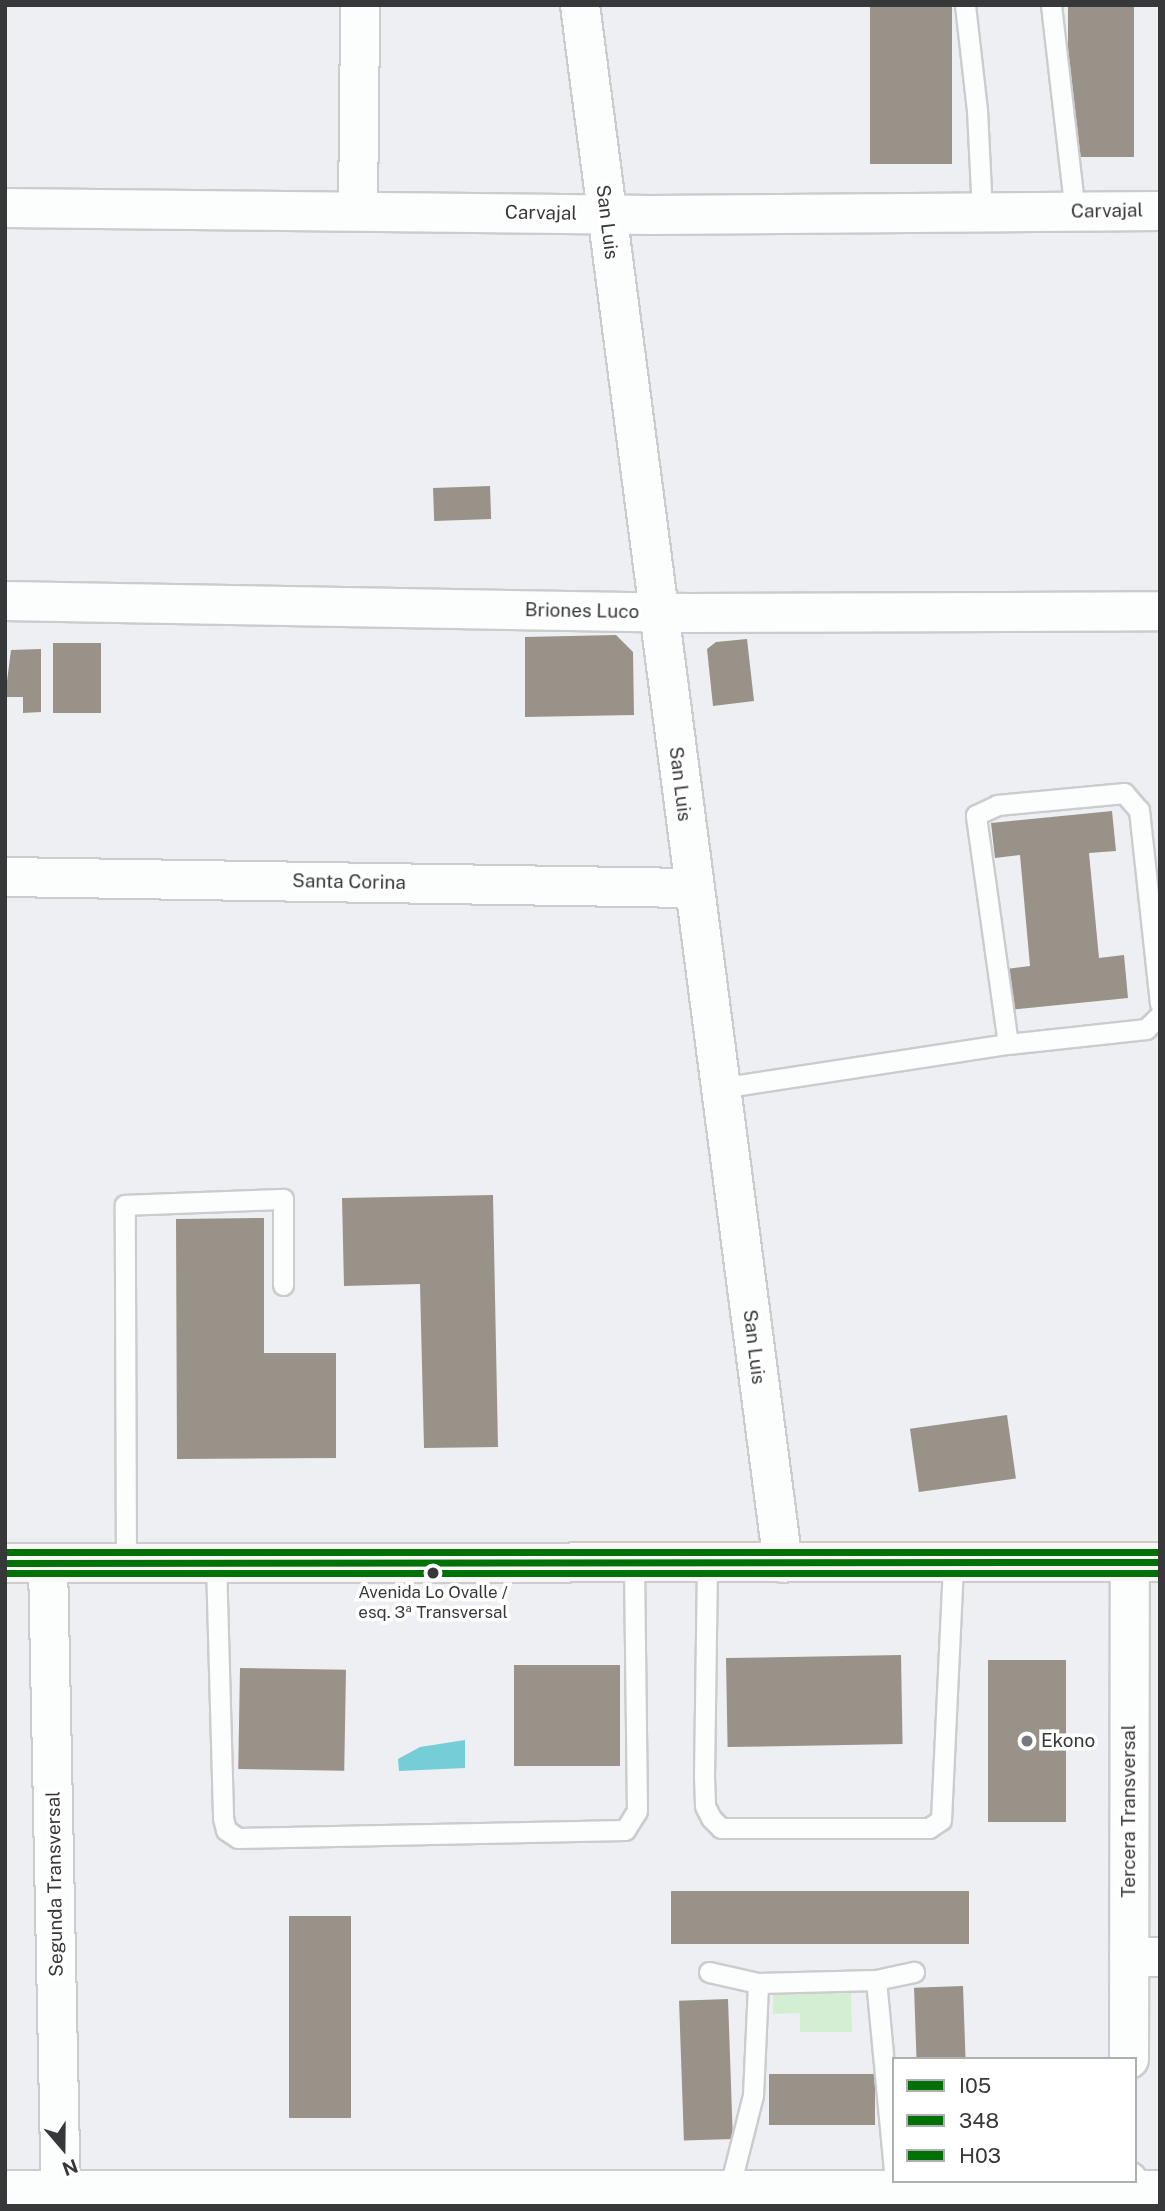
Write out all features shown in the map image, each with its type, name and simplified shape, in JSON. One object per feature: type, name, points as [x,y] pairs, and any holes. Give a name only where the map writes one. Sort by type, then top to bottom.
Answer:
[{"type":"main road","points":[[5,1563],[1145,1562]]},
{"type":"street","points":[[358,211],[360,5]]},
{"type":"street","name":"San Luis","points":[[580,5],[783,1563]]},
{"type":"street","name":"Carvajal","points":[[5,208],[606,213],[1160,211]]},
{"type":"street","name":"Briones Luco","points":[[5,601],[657,612],[1160,611]]},
{"type":"street","name":"Santa Corina","points":[[5,877],[693,888]]},
{"type":"street","name":"Tercera Transversal","points":[[1129,2057],[1144,1957],[1145,1562]]},
{"type":"street","name":"Segunda Transversal","points":[[48,1563],[61,2198]]},
{"type":"street","points":[[5,2190],[61,2198],[729,2190],[892,2180]]},
{"type":"street","points":[[955,2183],[1136,2192]]},
{"type":"lane","points":[[965,5],[982,212]]},
{"type":"lane","points":[[1051,5],[1075,211]]},
{"type":"lane","points":[[1008,1044],[976,815],[997,805],[1124,793],[1139,810],[1160,1004]]},
{"type":"lane","points":[[720,1088],[1008,1044],[1146,1029],[1160,1014]]},
{"type":"lane","points":[[127,1564],[125,1205],[283,1199],[283,1285]]},
{"type":"lane","points":[[216,1563],[223,1818],[226,1830],[238,1838],[625,1830],[638,1811],[634,1563]]},
{"type":"lane","points":[[707,1563],[705,1786],[711,1818],[721,1828],[929,1828],[941,1820],[953,1563]]},
{"type":"lane","points":[[709,1972],[758,1983],[876,1980],[914,1972]]},
{"type":"lane","points":[[876,1980],[892,2148]]},
{"type":"lane","points":[[729,2190],[753,2095],[758,1983]]},
{"type":"green space","points":[[851,1992],[852,2032],[800,2032],[800,2013],[773,2014],[773,1993]]},
{"type":"water","points":[[465,1740],[465,1768],[399,1771],[398,1759],[420,1747]]},
{"type":"building","points":[[870,5],[952,5],[952,164],[870,164]]},
{"type":"building","points":[[1068,5],[1134,5],[1134,157],[1068,157]]},
{"type":"building","points":[[490,486],[491,519],[434,521],[433,488]]},
{"type":"building","points":[[616,635],[633,652],[634,715],[525,717],[525,637]]},
{"type":"building","points":[[747,639],[754,701],[713,706],[707,649],[716,642]]},
{"type":"building","points":[[53,643],[101,643],[101,713],[53,713]]},
{"type":"building","points":[[41,649],[41,712],[23,713],[23,697],[5,697],[11,650]]},
{"type":"building","points":[[1112,811],[1116,851],[1089,853],[1099,958],[1124,955],[1128,998],[1009,1010],[1006,969],[1030,966],[1020,855],[995,858],[991,823]]},
{"type":"building","points":[[493,1195],[498,1447],[424,1448],[420,1284],[344,1286],[342,1198]]},
{"type":"building","points":[[264,1218],[264,1353],[336,1353],[336,1458],[177,1459],[176,1219]]},
{"type":"building","points":[[1007,1415],[1016,1478],[919,1492],[910,1429]]},
{"type":"building","points":[[901,1655],[903,1744],[728,1747],[726,1658]]},
{"type":"building","name":"Ekono","points":[[988,1660],[1066,1660],[1066,1822],[988,1822]]},
{"type":"building","points":[[514,1665],[620,1665],[620,1766],[514,1766]]},
{"type":"building","points":[[240,1668],[346,1670],[344,1771],[238,1769]]},
{"type":"building","points":[[671,1891],[969,1891],[969,1944],[671,1944]]},
{"type":"building","points":[[289,1916],[351,1916],[351,2118],[289,2118]]},
{"type":"building","points":[[963,1986],[965,2057],[916,2057],[914,1988]]},
{"type":"building","points":[[728,1999],[733,2139],[684,2141],[679,2001]]},
{"type":"building","points":[[769,2074],[875,2074],[875,2125],[769,2125]]},
{"type":"transit line","name":"H03","points":[[5,1552],[1160,1552]]},
{"type":"transit line","name":"I05","points":[[5,1563],[1160,1562]]},
{"type":"transit line","name":"348","points":[[5,1573],[1160,1573]]},
{"type":"place","name":"Avenida Lo Ovalle / esq. 3ª Transversal","points":[[433,1573]]},
{"type":"place","name":"Ekono","points":[[1027,1741]]}]
